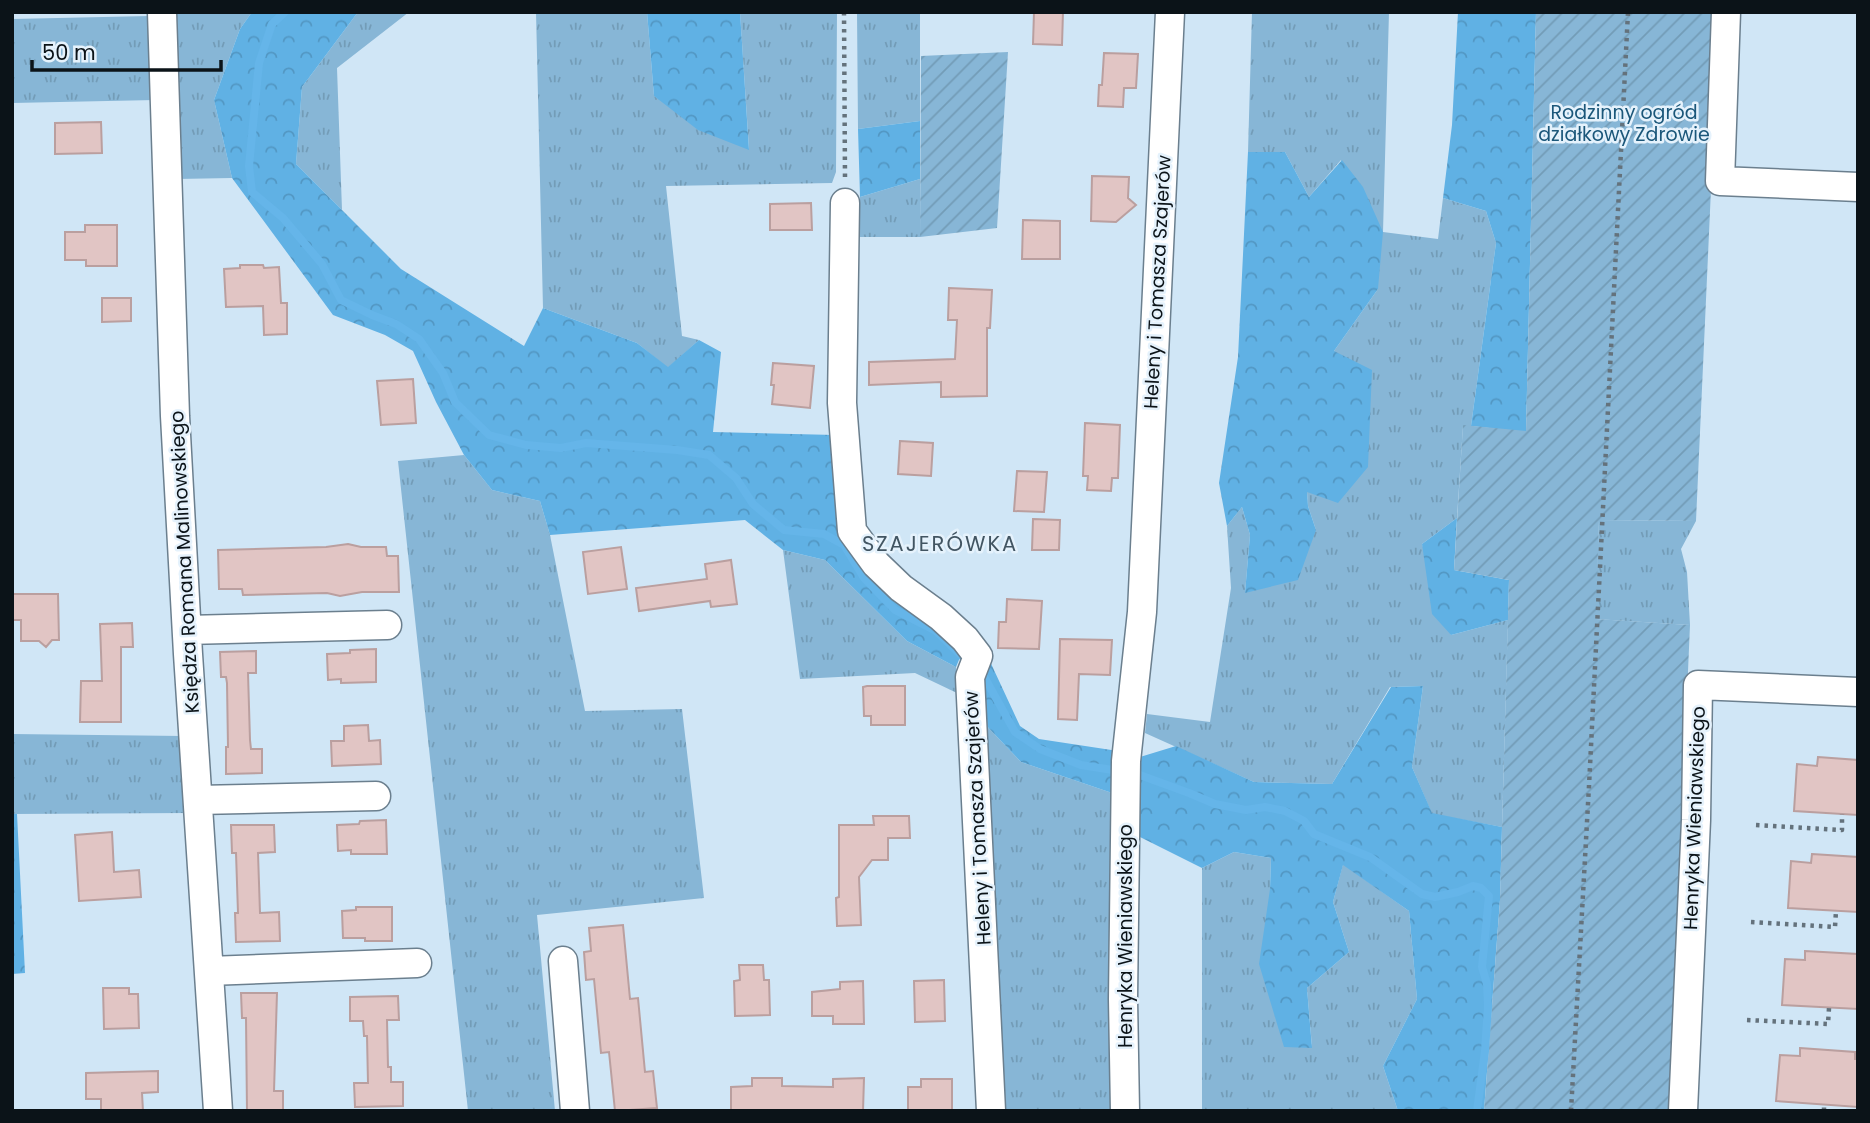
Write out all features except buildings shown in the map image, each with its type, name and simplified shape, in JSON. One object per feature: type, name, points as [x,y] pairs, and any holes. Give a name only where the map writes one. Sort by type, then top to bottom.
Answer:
[{"type":"street","name":"Księdza Romana Malinowskiego","points":[[162,12],[175,416],[218,1111]]},
{"type":"street","name":"Heleny i Tomasza Szajerów","points":[[1126,761],[1142,612],[1170,12]]},
{"type":"street","points":[[1726,12],[1720,181],[1858,187]]},
{"type":"street","name":"Heleny i Tomasza Szajerów","points":[[845,203],[842,403],[852,531],[876,564],[901,588],[965,639],[978,656],[970,677],[991,1111]]},
{"type":"street","points":[[187,630],[387,625]]},
{"type":"street","name":"Henryka Wieniawskiego","points":[[1683,1111],[1696,820],[1698,685],[1858,692]]},
{"type":"street","name":"Henryka Wieniawskiego","points":[[1125,1111],[1126,761]]},
{"type":"street","points":[[198,800],[376,796]]},
{"type":"street","points":[[563,961],[575,1111]]},
{"type":"street","points":[[209,971],[417,963]]},
{"type":"path","points":[[844,12],[845,203]]},
{"type":"path","points":[[1570,1111],[1590,773],[1628,12]]},
{"type":"path","points":[[1756,825],[1842,830],[1842,814]]},
{"type":"path","points":[[1751,922],[1835,927],[1836,911]]},
{"type":"path","points":[[1747,1020],[1828,1024],[1829,1008]]},
{"type":"green space","points":[[171,12],[252,12],[240,29],[214,100],[232,178],[177,179]]},
{"type":"green space","points":[[252,12],[358,12],[302,87],[296,164],[401,269],[524,346],[543,308],[637,343],[668,367],[699,340],[721,352],[713,432],[835,435],[840,511],[963,650],[956,667],[907,641],[825,560],[783,550],[745,520],[550,535],[540,501],[492,490],[464,455],[413,351],[385,335],[333,315],[232,178],[214,100],[240,29]]},
{"type":"green space","points":[[358,12],[409,12],[337,68],[342,210],[296,164],[302,87]]},
{"type":"green space","points":[[536,12],[647,12],[654,96],[749,149],[740,12],[837,12],[836,172],[832,183],[666,186],[682,336],[699,340],[668,368],[637,343],[543,308]]},
{"type":"green space","points":[[647,12],[740,12],[749,150],[698,130],[654,96]]},
{"type":"green space","points":[[857,12],[920,12],[920,121],[858,129]]},
{"type":"green space","points":[[1252,12],[1389,12],[1383,232],[1438,239],[1443,198],[1486,211],[1496,243],[1471,426],[1463,426],[1457,518],[1422,544],[1451,635],[1508,620],[1502,827],[1432,814],[1412,767],[1423,686],[1390,687],[1332,784],[1254,782],[1145,733],[1147,714],[1210,722],[1231,588],[1227,526],[1242,507],[1250,535],[1245,593],[1316,530],[1308,506],[1307,492],[1334,351],[1378,289],[1341,160],[1309,197],[1285,152],[1248,152]]},
{"type":"green space","points":[[1458,12],[1536,12],[1526,432],[1471,426],[1496,243],[1486,211],[1443,198],[1452,125]]},
{"type":"green space","name":"Rodzinny ogród działkowy Zdrowie","points":[[1536,12],[1719,12],[1696,521],[1599,520],[1596,619],[1690,625],[1669,1111],[1484,1111],[1500,900],[1509,580],[1454,570],[1463,425],[1526,431]]},
{"type":"green space","points":[[149,16],[155,100],[12,103],[12,19]]},
{"type":"green space","points":[[1008,52],[997,228],[920,237],[921,56]]},
{"type":"green space","points":[[920,121],[920,179],[860,197],[858,129]]},
{"type":"green space","points":[[1248,152],[1285,152],[1309,197],[1342,160],[1363,187],[1383,232],[1378,289],[1334,351],[1372,370],[1368,467],[1338,503],[1307,492],[1308,506],[1316,530],[1298,580],[1245,593],[1250,535],[1242,507],[1227,526],[1219,483],[1238,357]]},
{"type":"green space","points":[[920,179],[920,237],[854,237],[860,197]]},
{"type":"green space","points":[[464,455],[492,490],[540,501],[550,535],[585,711],[682,709],[704,898],[537,915],[555,1111],[468,1111],[398,461]]},
{"type":"green space","points":[[1457,518],[1454,570],[1509,580],[1508,620],[1451,635],[1432,614],[1422,544]]},
{"type":"green space","points":[[1599,520],[1696,521],[1681,549],[1687,572],[1690,625],[1595,619]]},
{"type":"green space","points":[[783,550],[825,560],[907,641],[956,667],[957,693],[915,673],[800,679]]},
{"type":"green space","points":[[987,655],[1020,726],[1039,739],[1118,751],[1115,794],[1021,762],[980,719],[978,690]]},
{"type":"green space","points":[[1423,686],[1412,767],[1432,813],[1502,827],[1500,900],[1484,1111],[1398,1111],[1383,1066],[1417,999],[1409,911],[1343,865],[1333,902],[1349,952],[1307,988],[1312,1048],[1284,1047],[1259,964],[1270,889],[1271,858],[1234,852],[1202,868],[1136,835],[1140,757],[1176,746],[1254,782],[1332,784],[1391,687]]},
{"type":"green space","points":[[980,719],[1021,762],[1115,794],[1113,1111],[1001,1111]]},
{"type":"green space","points":[[12,734],[183,736],[190,813],[12,814]]},
{"type":"green space","points":[[12,814],[17,814],[25,973],[12,974]]},
{"type":"green space","points":[[1234,852],[1271,858],[1270,889],[1312,1047],[1307,988],[1349,952],[1333,902],[1343,864],[1409,911],[1417,999],[1383,1066],[1398,1111],[1202,1111],[1202,868]]},
{"type":"waterway","points":[[285,12],[272,24],[259,63],[249,166],[252,192],[283,218],[322,264],[341,300],[396,324],[419,339],[443,373],[455,402],[489,435],[526,445],[561,448],[586,443],[709,455],[736,478],[753,504],[784,530],[824,534],[844,545],[864,578],[895,610],[936,631],[963,657]]},
{"type":"waterway","points":[[982,673],[1015,732],[1040,749],[1081,765],[1119,771]]},
{"type":"waterway","points":[[1137,774],[1215,804],[1246,810],[1265,807],[1285,811],[1304,821],[1314,834],[1370,857],[1422,894],[1435,897],[1473,886],[1481,888],[1489,896],[1482,967],[1487,984],[1488,1006],[1477,1111]]},
{"type":"district","name":"SZAJERÓWKA","points":[[940,544]]}]
